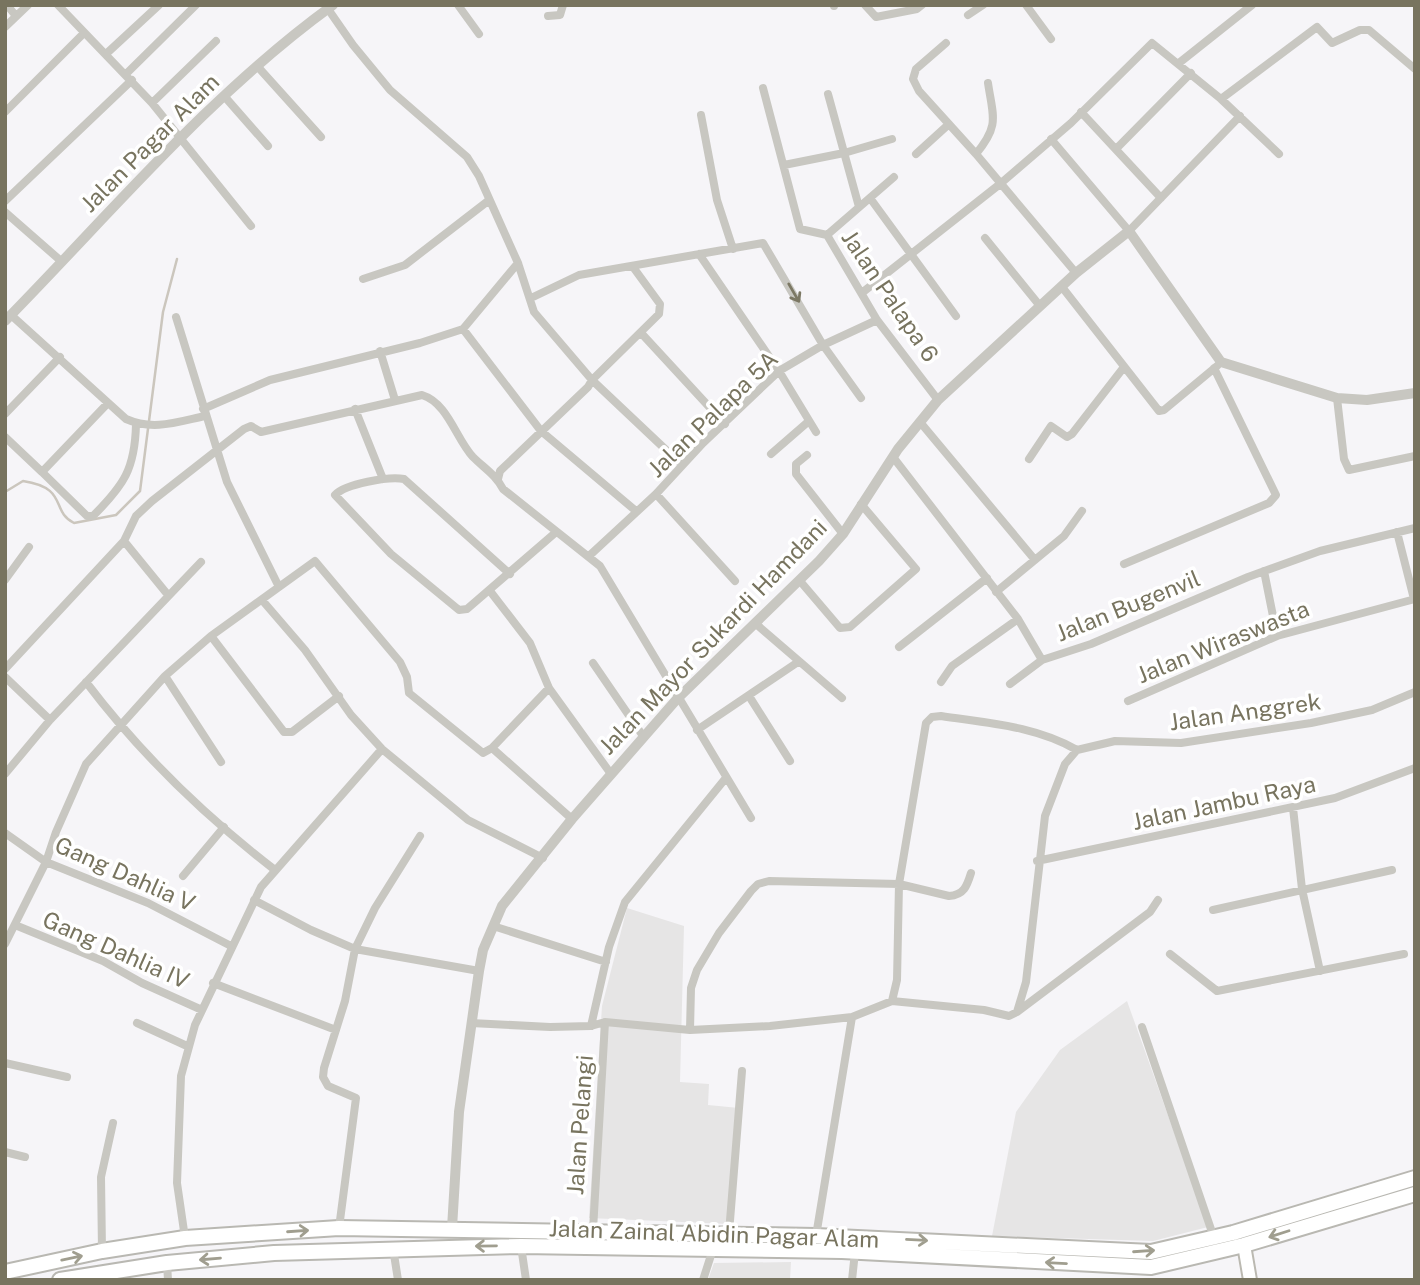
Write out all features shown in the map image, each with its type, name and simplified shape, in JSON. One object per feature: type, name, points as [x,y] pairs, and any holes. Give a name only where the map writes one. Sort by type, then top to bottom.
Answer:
[{"type":"highway","name":"Jalan Zainal Abidin Pagar Alam","points":[[60,1280],[167,1263],[283,1253],[393,1248],[521,1246],[855,1252],[1131,1252],[1172,1248],[1308,1218],[1391,1193],[1415,1178]]},
{"type":"highway","name":"Jalan Zainal Abidin Pagar Alam","points":[[1391,1193],[1415,1194]]},
{"type":"highway","name":"Jalan Zainal Abidin Pagar Alam","points":[[5,1272],[102,1251],[185,1238],[339,1228],[593,1230],[816,1236],[1151,1267],[1244,1245],[1308,1218]]},
{"type":"main road","points":[[1244,1245],[1250,1280]]},
{"type":"street","points":[[7,5],[16,16]]},
{"type":"street","points":[[5,27],[28,5]]},
{"type":"street","points":[[58,5],[152,103],[251,226]]},
{"type":"street","points":[[106,54],[159,5]]},
{"type":"street","points":[[5,201],[129,77],[196,5]]},
{"type":"street","points":[[458,5],[479,34]]},
{"type":"street","points":[[548,16],[560,15],[563,5]]},
{"type":"street","points":[[865,5],[869,13],[876,17],[917,9],[922,5]]},
{"type":"street","points":[[968,15],[983,5]]},
{"type":"street","points":[[1026,5],[1051,39]]},
{"type":"street","points":[[1180,63],[1252,5]]},
{"type":"street","points":[[329,6],[353,46],[390,90],[467,157],[479,176],[518,263],[534,312],[544,326],[592,380],[682,465]]},
{"type":"street","name":"Jalan Pagar Alam","points":[[8,318],[180,139],[329,6]]},
{"type":"street","points":[[1222,99],[1317,27],[1332,43],[1360,30],[1369,30],[1415,69]]},
{"type":"street","points":[[5,112],[84,33]]},
{"type":"street","points":[[152,103],[216,41]]},
{"type":"street","points":[[946,43],[916,69],[913,79],[919,92],[976,154],[1076,274]]},
{"type":"street","points":[[863,292],[1000,184],[1082,112],[1152,43],[1222,99],[1279,154]]},
{"type":"street","points":[[258,67],[321,137]]},
{"type":"street","points":[[1117,149],[1191,73]]},
{"type":"street","points":[[976,154],[992,135],[994,126],[988,83]]},
{"type":"street","points":[[763,88],[783,164],[844,153],[892,139]]},
{"type":"street","points":[[828,93],[859,207]]},
{"type":"street","points":[[225,97],[268,146]]},
{"type":"street","points":[[1082,112],[1161,198]]},
{"type":"street","points":[[701,115],[717,200],[733,249]]},
{"type":"street","points":[[1129,230],[1240,116]]},
{"type":"street","points":[[916,154],[950,124]]},
{"type":"street","points":[[1051,139],[1129,230],[1218,365],[1276,495],[1269,503],[1124,564]]},
{"type":"street","name":"Jalan Palapa 6","points":[[783,164],[800,229],[827,234],[877,320],[938,400]]},
{"type":"street","points":[[827,234],[894,177]]},
{"type":"street","points":[[870,198],[956,316]]},
{"type":"street","points":[[362,279],[405,265],[488,201]]},
{"type":"street","points":[[5,212],[61,261]]},
{"type":"street","name":"Jalan Mayor Sukardi Hamdani","points":[[452,1228],[459,1112],[479,971],[493,926],[513,890],[677,699],[800,582],[843,534],[893,457],[938,400],[1040,306],[1129,230]]},
{"type":"street","points":[[985,238],[1040,306]]},
{"type":"street","points":[[531,298],[579,275],[763,243],[823,345],[861,398]]},
{"type":"street","points":[[699,254],[779,371],[816,432]]},
{"type":"street","points":[[8,318],[60,357],[108,403],[139,425],[157,425],[204,412],[270,380],[352,361],[380,351],[420,344],[463,328],[518,263]]},
{"type":"street","points":[[498,479],[500,471],[658,318],[661,309],[632,267]]},
{"type":"street","points":[[1062,287],[1161,411],[1218,365]]},
{"type":"street","points":[[176,317],[227,482],[279,587]]},
{"type":"street","name":"Jalan Palapa 5A","points":[[589,556],[656,494],[682,465],[779,371],[823,345],[877,320]]},
{"type":"street","points":[[463,328],[541,431],[636,511]]},
{"type":"street","points":[[642,334],[725,424]]},
{"type":"street","points":[[380,351],[395,400]]},
{"type":"street","points":[[5,414],[60,357]]},
{"type":"street","points":[[1218,365],[1338,398],[1367,400],[1415,393]]},
{"type":"street","points":[[1029,459],[1051,426],[1064,435],[1072,434],[1124,368]]},
{"type":"street","points":[[5,669],[124,541],[136,516],[244,429],[251,426],[261,432],[422,395],[438,405],[472,456],[498,479],[503,489],[555,533],[600,566],[677,699],[751,818]]},
{"type":"street","points":[[1338,398],[1344,459],[1350,471],[1415,456]]},
{"type":"street","points":[[42,472],[108,403]]},
{"type":"street","points":[[355,409],[383,479]]},
{"type":"street","points":[[771,454],[809,421]]},
{"type":"street","points":[[920,422],[1035,560]]},
{"type":"street","points":[[5,437],[87,516],[93,516],[124,482],[136,450],[139,425]]},
{"type":"street","points":[[807,455],[796,464],[796,474],[843,534]]},
{"type":"street","points":[[893,457],[988,578],[1018,619],[1042,660]]},
{"type":"street","points":[[510,574],[404,479],[383,479],[341,489],[335,498],[391,554],[454,608],[467,609],[510,574],[555,533]]},
{"type":"street","points":[[656,494],[735,581]]},
{"type":"street","points":[[800,582],[840,628],[850,627],[916,569],[861,503]]},
{"type":"street","points":[[996,592],[1064,536],[1082,511]]},
{"type":"street","name":"Jalan Bugenvil","points":[[1010,684],[1042,660],[1091,644],[1264,571],[1320,551],[1415,528]]},
{"type":"street","points":[[1397,532],[1414,599]]},
{"type":"street","points":[[124,541],[168,596]]},
{"type":"street","points":[[5,580],[29,547]]},
{"type":"street","points":[[5,944],[46,862],[86,764],[165,676],[211,636],[315,561],[400,662],[407,677],[409,693],[477,750],[483,753],[492,748],[549,688]]},
{"type":"street","points":[[5,774],[50,720],[201,562]]},
{"type":"street","points":[[1264,571],[1277,636]]},
{"type":"street","points":[[899,647],[988,578]]},
{"type":"street","points":[[490,591],[530,643],[549,688],[611,774]]},
{"type":"street","name":"Jalan Wiraswasta","points":[[1128,701],[1277,636],[1414,599]]},
{"type":"street","points":[[262,600],[339,696],[351,715],[382,749],[468,820],[543,858]]},
{"type":"street","points":[[941,682],[952,666],[1018,619]]},
{"type":"street","points":[[756,624],[842,698]]},
{"type":"street","points":[[211,636],[284,732],[292,732],[339,696]]},
{"type":"street","points":[[697,730],[798,662]]},
{"type":"street","points":[[593,663],[643,736]]},
{"type":"street","points":[[165,676],[221,762]]},
{"type":"street","points":[[5,677],[50,720]]},
{"type":"street","points":[[86,682],[120,727],[224,827],[275,870]]},
{"type":"street","name":"Jalan Anggrek","points":[[1077,750],[1126,740],[1152,744],[1224,738],[1372,710],[1415,692]]},
{"type":"street","points":[[749,696],[790,761]]},
{"type":"street","points":[[892,1001],[897,980],[899,884],[926,723],[932,717],[998,724],[1054,736],[1077,750],[1065,764],[1045,816],[1037,861],[1026,982],[1017,1012]]},
{"type":"street","points":[[492,748],[572,820]]},
{"type":"street","points":[[185,1238],[177,1183],[181,1076],[187,1046],[201,1010],[254,900],[275,870],[382,749]]},
{"type":"street","name":"Jalan Jambu Raya","points":[[1037,861],[1293,807],[1358,791],[1415,768]]},
{"type":"street","points":[[591,1026],[621,910],[630,894],[725,779]]},
{"type":"street","points":[[1293,807],[1302,889],[1320,971]]},
{"type":"street","points":[[183,876],[224,827]]},
{"type":"street","name":"Gang Dahlia V","points":[[6,834],[46,862],[148,903],[231,946]]},
{"type":"street","points":[[339,1228],[356,1098],[328,1086],[323,1077],[337,1030],[355,949],[374,908],[419,836]]},
{"type":"street","points":[[1213,910],[1392,870]]},
{"type":"street","points":[[690,1030],[691,988],[697,970],[719,933],[758,884],[769,881],[899,884],[935,894],[956,895],[967,888],[971,873]]},
{"type":"street","points":[[254,900],[311,930],[355,949],[479,971]]},
{"type":"street","points":[[471,1023],[591,1026],[605,1022],[690,1030],[770,1026],[852,1017],[892,1001],[984,1010],[1005,1016],[1017,1012],[1150,912],[1158,900]]},
{"type":"street","name":"Gang Dahlia IV","points":[[15,925],[103,961],[142,983],[201,1010]]},
{"type":"street","points":[[493,926],[606,962]]},
{"type":"street","points":[[1170,954],[1217,991],[1404,954]]},
{"type":"street","points":[[213,983],[337,1030]]},
{"type":"street","points":[[816,1236],[852,1017]]},
{"type":"street","name":"Jalan Pelangi","points":[[593,1230],[605,1022]]},
{"type":"street","points":[[137,1023],[187,1046]]},
{"type":"street","points":[[1142,1027],[1214,1238]]},
{"type":"street","points":[[5,1063],[67,1077]]},
{"type":"street","points":[[729,1233],[742,1071]]},
{"type":"street","points":[[102,1251],[101,1177],[113,1124]]},
{"type":"street","points":[[5,1152],[25,1157]]},
{"type":"street","points":[[521,1246],[526,1280]]},
{"type":"street","points":[[393,1248],[398,1280]]},
{"type":"street","points":[[703,1280],[713,1249]]},
{"type":"street","points":[[852,1280],[855,1252]]},
{"type":"street","points":[[167,1263],[168,1280]]},
{"type":"shaded area","points":[[627,908],[684,926],[680,1082],[709,1084],[708,1105],[739,1108],[729,1224],[589,1218],[602,1006]]},
{"type":"shaded area","points":[[1127,1001],[1208,1227],[1153,1241],[992,1236],[1016,1112],[1060,1050]]},
{"type":"shaded area","points":[[791,1262],[790,1280],[708,1280],[714,1263]]},
{"type":"waterway","points":[[5,492],[23,481],[37,484],[53,494],[62,512],[74,523],[116,515],[140,491],[163,312],[177,259]]}]
